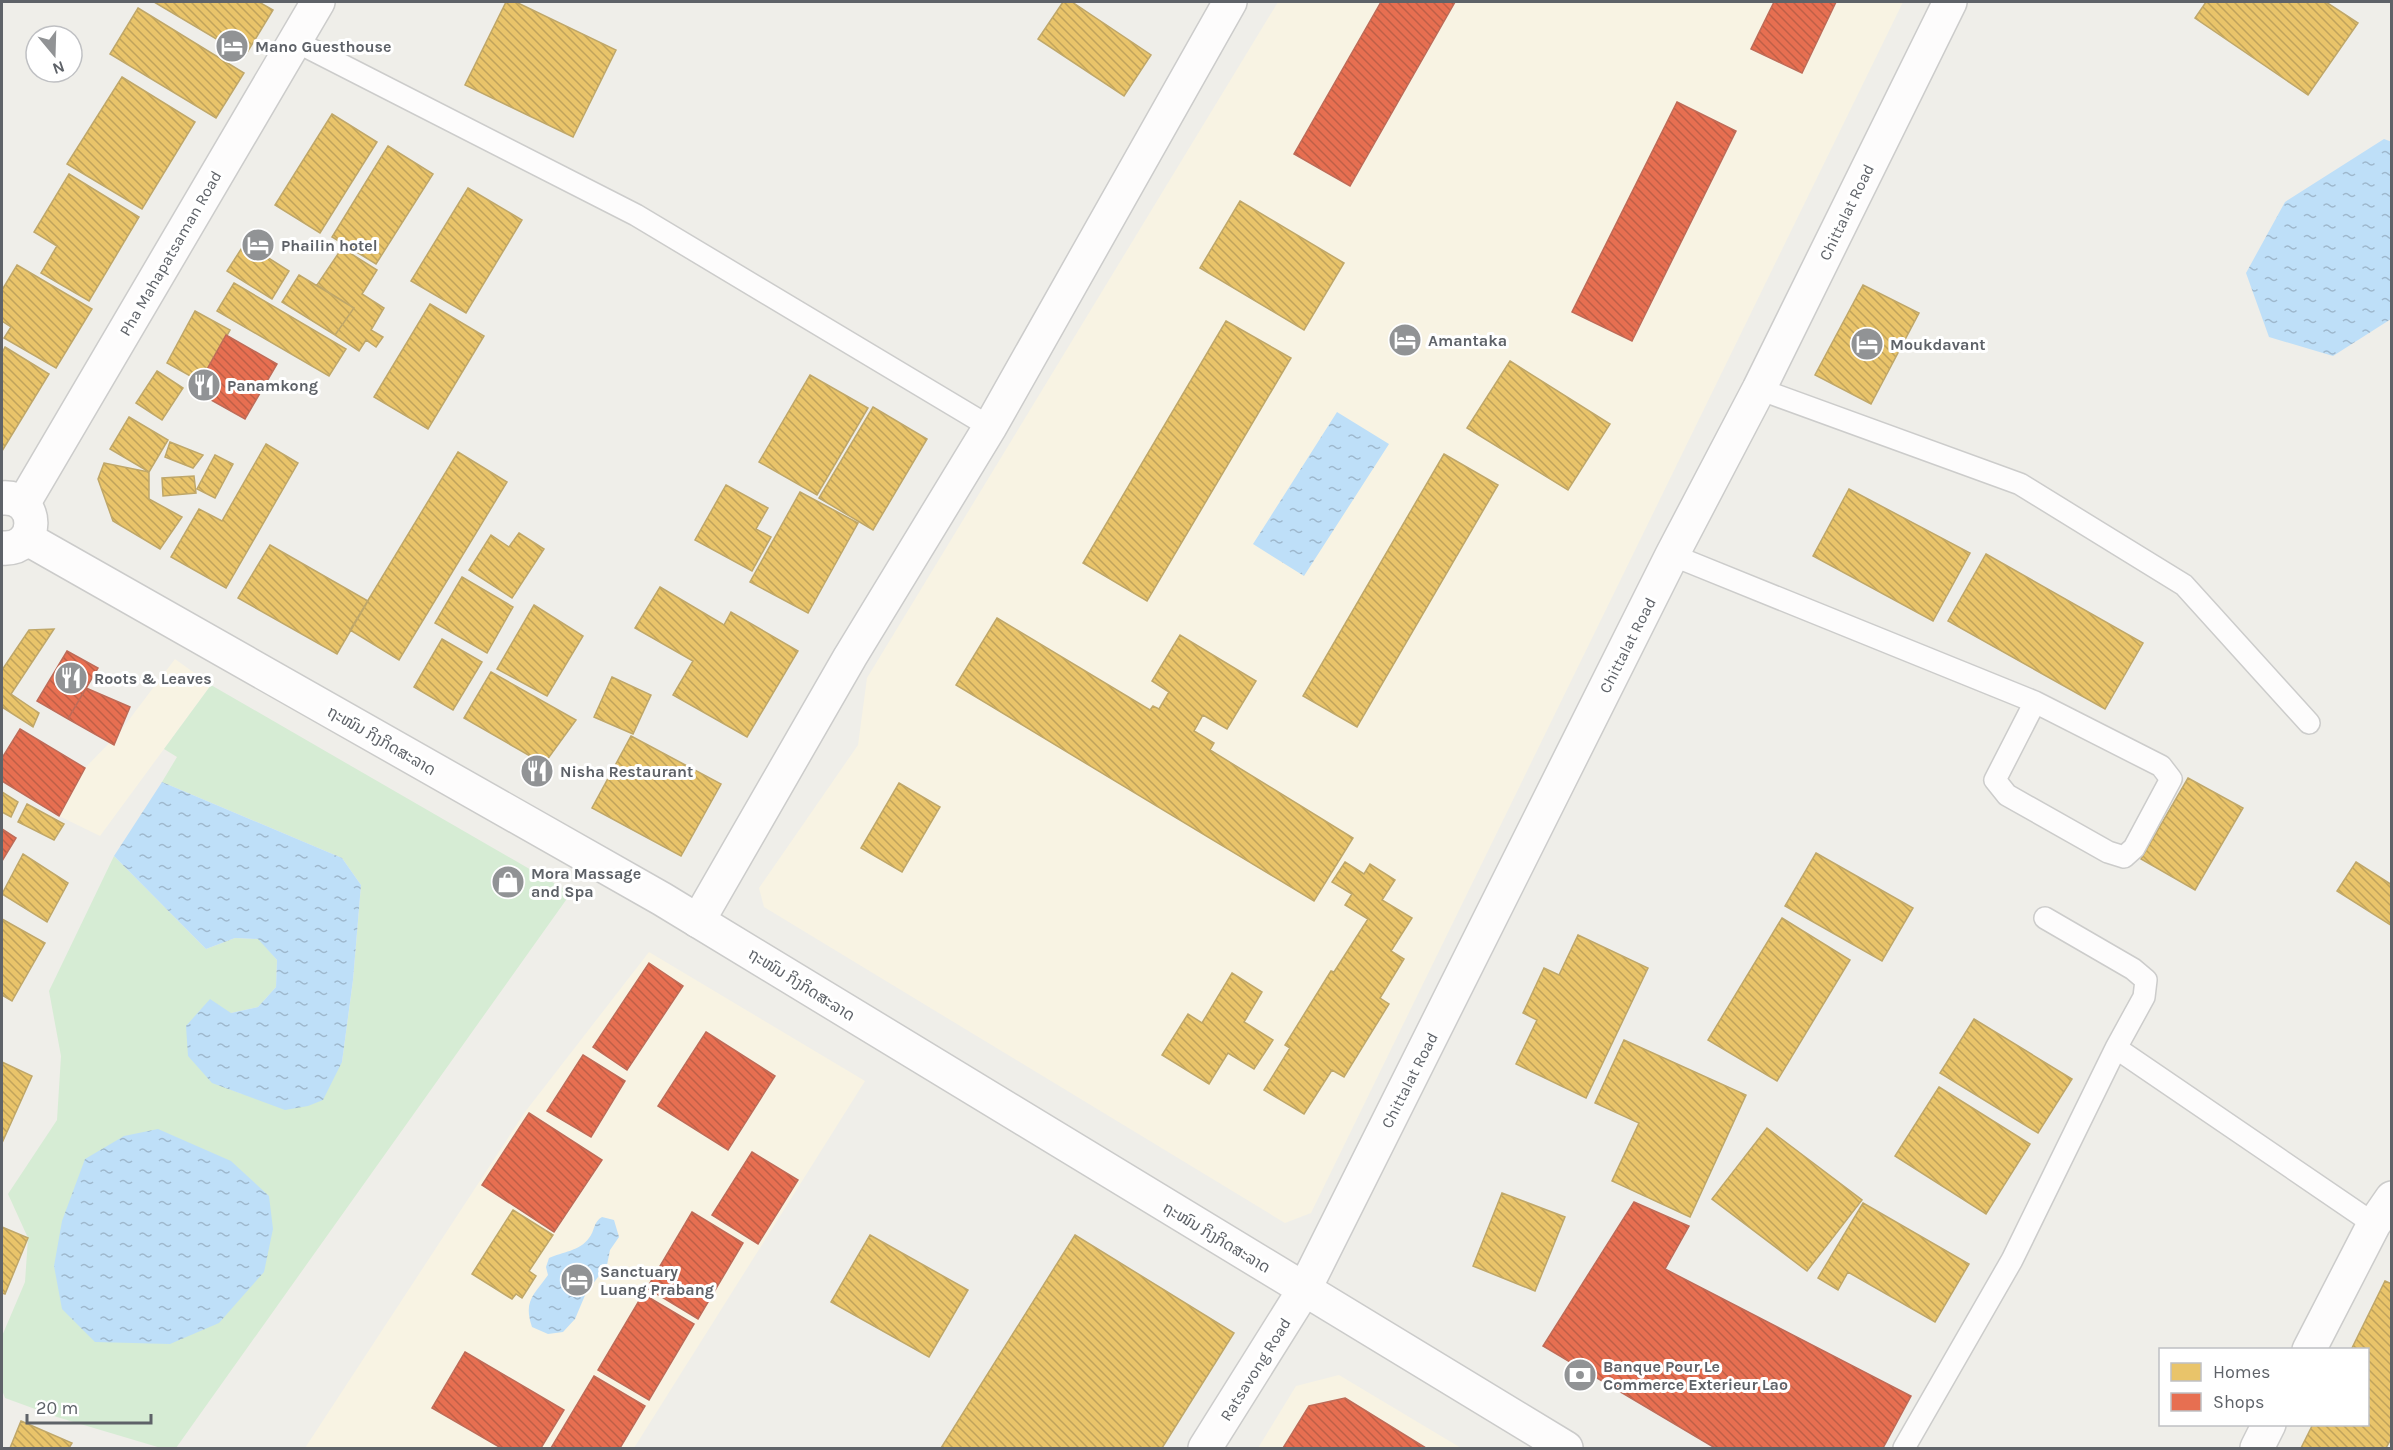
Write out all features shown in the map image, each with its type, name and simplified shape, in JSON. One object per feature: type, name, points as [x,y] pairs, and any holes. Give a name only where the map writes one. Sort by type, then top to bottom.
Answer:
[{"type":"street","name":"Pha Mahapatsaman Road","points":[[12,501],[318,2]]},
{"type":"street","points":[[698,921],[850,657],[990,427],[1230,2]]},
{"type":"street","name":"Chittalat Road","points":[[1304,1290],[1672,555],[1759,389],[1950,2]]},
{"type":"street","points":[[12,501],[31,517],[31,524],[14,543]]},
{"type":"street","name":"ຖະໜົນ ກິງກິດສະລາດ","points":[[14,543],[698,921],[1566,1449]]},
{"type":"street","points":[[2310,1348],[2383,1211]]},
{"type":"street","name":"Ratsavong Road","points":[[1205,1449],[1304,1290]]},
{"type":"street","points":[[2257,1449],[2268,1426]]},
{"type":"lane","points":[[295,41],[636,215],[990,427]]},
{"type":"lane","points":[[1759,389],[2020,484],[2184,585],[2309,723]]},
{"type":"lane","points":[[1672,555],[2035,702],[2161,766],[2171,779],[2134,848],[2124,857],[2108,852],[2007,795],[1995,780],[2035,702]]},
{"type":"lane","points":[[1904,1449],[2012,1260],[2116,1048],[2144,997],[2146,980],[2133,969],[2044,918]]},
{"type":"lane","points":[[2116,1048],[2383,1211]]},
{"type":"shaded area","name":"Amantaka","points":[[1278,2],[1903,2],[1311,1213],[1285,1223],[764,907],[759,888],[858,745],[867,678]]},
{"type":"shaded area","points":[[175,659],[211,685],[100,836],[59,816],[85,768],[119,733]]},
{"type":"shaded area","name":"Sanctuary Luang Prabang","points":[[649,952],[865,1081],[634,1448],[305,1448],[525,1112]]},
{"type":"shaded area","points":[[1339,1375],[1461,1448],[1258,1448],[1296,1386]]},
{"type":"green space","points":[[211,685],[571,893],[176,1448],[161,1448],[57,1417],[5,1398],[2,1390],[2,1336],[25,1282],[28,1238],[8,1194],[57,1120],[61,1056],[49,991],[114,856],[206,949],[235,938],[259,939],[277,960],[276,987],[258,1007],[231,1013],[212,1082],[242,1094],[342,1062],[353,980],[361,885],[342,858],[162,782],[177,757],[164,749]]},
{"type":"water","points":[[2384,139],[2392,142],[2391,319],[2333,356],[2269,337],[2246,273],[2285,202]]},
{"type":"water","points":[[1337,412],[1389,444],[1304,576],[1253,544]]},
{"type":"water","points":[[162,782],[342,858],[361,885],[353,980],[342,1062],[323,1100],[308,1106],[285,1110],[212,1083],[188,1056],[186,1026],[210,999],[231,1013],[258,1007],[276,987],[277,960],[258,939],[235,938],[206,949],[114,856]]},
{"type":"water","points":[[158,1129],[231,1161],[269,1196],[273,1229],[264,1272],[219,1323],[170,1344],[95,1342],[62,1309],[54,1266],[62,1221],[85,1159],[124,1136]]},
{"type":"water","points":[[602,1217],[614,1220],[619,1237],[610,1250],[607,1265],[586,1293],[575,1319],[563,1332],[548,1334],[532,1327],[529,1304],[534,1293],[548,1275],[546,1267],[549,1258],[576,1248],[585,1242],[597,1221]]},
{"type":"building: Homes","points":[[154,2],[259,2],[273,10],[245,56]]},
{"type":"building: Homes","points":[[506,2],[516,2],[616,50],[573,137],[465,85]]},
{"type":"building: Homes","points":[[1063,2],[1072,2],[1151,55],[1124,96],[1038,39]]},
{"type":"building: Homes","points":[[2206,2],[2326,2],[2358,23],[2308,95],[2195,18]]},
{"type":"building: Homes","points":[[138,8],[244,73],[216,118],[110,54]]},
{"type":"building: Homes","points":[[122,77],[195,122],[142,209],[67,164]]},
{"type":"building: Homes","points":[[332,114],[377,142],[320,233],[275,205]]},
{"type":"building: Homes","points":[[388,146],[433,174],[376,264],[332,237]]},
{"type":"building: Homes","points":[[69,174],[139,217],[89,301],[41,273],[57,246],[34,232]]},
{"type":"building: Homes","points":[[468,188],[522,220],[466,313],[411,281]]},
{"type":"building: Homes","points":[[1240,201],[1344,263],[1304,330],[1200,268]]},
{"type":"building: Homes","points":[[245,243],[289,271],[272,299],[227,271]]},
{"type":"building: Homes","points":[[342,248],[377,270],[362,294],[384,308],[371,330],[383,337],[376,347],[366,340],[359,351],[335,335],[354,308],[317,285]]},
{"type":"building: Homes","points":[[17,265],[92,309],[56,368],[4,338],[11,327],[2,321],[2,290]]},
{"type":"building: Homes","points":[[299,275],[354,308],[335,335],[282,302]]},
{"type":"building: Homes","points":[[234,283],[346,349],[329,376],[217,311]]},
{"type":"building: Homes","name":"Moukdavant","points":[[1863,285],[1919,313],[1871,404],[1815,375]]},
{"type":"building: Homes","points":[[430,304],[484,336],[428,429],[374,397]]},
{"type":"building: Homes","points":[[195,311],[230,330],[201,382],[167,363]]},
{"type":"building: Homes","points":[[1226,321],[1291,358],[1147,601],[1083,563]]},
{"type":"building: Homes","points":[[5,347],[49,374],[2,451],[2,353]]},
{"type":"building: Homes","points":[[1510,361],[1610,424],[1568,490],[1467,428]]},
{"type":"building: Homes","points":[[157,371],[183,388],[162,420],[136,403]]},
{"type":"building: Homes","points":[[810,375],[868,408],[817,495],[759,462]]},
{"type":"building: Homes","points":[[873,407],[927,439],[873,530],[819,498]]},
{"type":"building: Homes","points":[[129,417],[168,440],[149,472],[110,449]]},
{"type":"building: Homes","points":[[170,442],[203,455],[193,468],[165,457]]},
{"type":"building: Homes","points":[[266,444],[298,463],[226,588],[171,557],[199,509],[222,521]]},
{"type":"building: Homes","points":[[458,452],[507,482],[399,660],[350,630]]},
{"type":"building: Homes","points":[[1444,454],[1498,485],[1357,727],[1303,696]]},
{"type":"building: Homes","points":[[215,455],[233,464],[215,498],[197,489]]},
{"type":"building: Homes","points":[[104,463],[149,472],[149,499],[182,517],[160,549],[113,521],[98,479]]},
{"type":"building: Homes","points":[[194,476],[196,493],[163,496],[162,478]]},
{"type":"building: Homes","points":[[726,485],[768,508],[756,529],[771,537],[752,571],[695,540]]},
{"type":"building: Homes","points":[[1849,489],[1970,553],[1933,621],[1813,556]]},
{"type":"building: Homes","points":[[800,492],[858,523],[808,613],[750,582]]},
{"type":"building: Homes","points":[[519,533],[544,549],[512,598],[469,570],[491,535],[509,547]]},
{"type":"building: Homes","points":[[270,545],[368,601],[337,654],[238,598]]},
{"type":"building: Homes","points":[[1986,554],[2143,643],[2105,709],[1948,621]]},
{"type":"building: Homes","points":[[462,577],[513,607],[487,653],[435,623]]},
{"type":"building: Homes","points":[[660,587],[724,625],[731,612],[798,651],[747,737],[673,695],[693,661],[635,628]]},
{"type":"building: Homes","points":[[534,605],[583,636],[547,696],[497,669]]},
{"type":"building: Homes","points":[[997,618],[1150,710],[1153,706],[1159,709],[1169,692],[1152,681],[1180,635],[1256,681],[1227,729],[1203,715],[1194,731],[1214,743],[1210,750],[1353,838],[1314,901],[956,685]]},
{"type":"building: Homes","points":[[54,629],[11,694],[39,713],[33,727],[2,707],[2,670],[29,630]]},
{"type":"building: Homes","points":[[442,639],[482,662],[453,710],[414,687]]},
{"type":"building: Homes","points":[[491,672],[576,720],[544,764],[464,718]]},
{"type":"building: Homes","points":[[612,677],[651,695],[633,734],[594,717]]},
{"type":"building: Homes","points":[[631,736],[721,784],[681,856],[592,808]]},
{"type":"building: Homes","points":[[2188,778],[2243,808],[2195,890],[2141,859]]},
{"type":"building: Homes","points":[[899,783],[940,807],[902,872],[861,848]]},
{"type":"building: Homes","points":[[2,792],[18,802],[11,817],[2,812]]},
{"type":"building: Homes","points":[[27,804],[64,824],[54,840],[18,822]]},
{"type":"building: Homes","points":[[1816,853],[1913,908],[1882,961],[1785,906]]},
{"type":"building: Homes","points":[[23,854],[68,883],[47,922],[2,894]]},
{"type":"building: Homes","points":[[1345,862],[1364,874],[1370,864],[1395,880],[1382,900],[1412,918],[1391,951],[1404,959],[1380,998],[1389,1004],[1344,1077],[1332,1070],[1304,1114],[1264,1090],[1290,1048],[1285,1045],[1331,971],[1334,972],[1368,919],[1345,905],[1352,894],[1332,882]]},
{"type":"building: Homes","points":[[2356,862],[2392,885],[2392,926],[2337,891]]},
{"type":"building: Homes","points":[[1782,918],[1850,960],[1777,1081],[1708,1040]]},
{"type":"building: Homes","points":[[2,919],[45,943],[12,1001],[2,995]]},
{"type":"building: Homes","points":[[1578,935],[1648,968],[1586,1098],[1516,1064],[1537,1020],[1523,1013],[1544,968],[1559,975]]},
{"type":"building: Homes","points":[[1232,973],[1262,992],[1244,1022],[1273,1040],[1254,1069],[1228,1053],[1209,1084],[1162,1055],[1188,1014],[1202,1023]]},
{"type":"building: Homes","points":[[1974,1019],[2072,1079],[2038,1133],[1940,1073]]},
{"type":"building: Homes","points":[[1624,1040],[1746,1095],[1690,1217],[1612,1181],[1639,1123],[1595,1103]]},
{"type":"building: Homes","points":[[2,1062],[32,1076],[2,1143]]},
{"type":"building: Homes","points":[[1939,1087],[2030,1144],[1986,1214],[1895,1156]]},
{"type":"building: Homes","points":[[1767,1128],[1862,1200],[1807,1271],[1712,1199]]},
{"type":"building: Homes","points":[[1502,1193],[1565,1217],[1535,1291],[1473,1266]]},
{"type":"building: Homes","points":[[1863,1203],[1969,1264],[1935,1322],[1848,1272],[1838,1290],[1818,1278]]},
{"type":"building: Homes","points":[[513,1210],[553,1235],[529,1271],[536,1276],[522,1298],[516,1294],[512,1299],[472,1274]]},
{"type":"building: Homes","points":[[2,1227],[28,1238],[5,1294],[2,1293]]},
{"type":"building: Homes","points":[[870,1235],[968,1290],[929,1357],[831,1302]]},
{"type":"building: Homes","points":[[1075,1235],[1234,1333],[1162,1448],[941,1448]]},
{"type":"building: Homes","points":[[2385,1281],[2392,1284],[2392,1437],[2386,1448],[2301,1448],[2312,1426],[2369,1426],[2369,1348],[2352,1348]]},
{"type":"building: Homes","points":[[21,1421],[72,1443],[69,1448],[10,1448]]},
{"type":"building: Shops","points":[[1381,2],[1455,2],[1350,186],[1294,154]]},
{"type":"building: Shops","points":[[1774,2],[1836,2],[1802,73],[1751,49]]},
{"type":"building: Shops","points":[[1677,102],[1736,131],[1632,341],[1572,312]]},
{"type":"building: Shops","points":[[226,335],[277,364],[245,419],[195,391]]},
{"type":"building: Shops","name":"Roots & Leaves","points":[[67,651],[98,668],[68,719],[37,701]]},
{"type":"building: Shops","points":[[86,688],[130,707],[114,745],[68,719]]},
{"type":"building: Shops","points":[[20,729],[85,768],[59,816],[2,781],[2,758]]},
{"type":"building: Shops","points":[[2,829],[16,838],[2,861]]},
{"type":"building: Shops","points":[[649,963],[683,986],[627,1070],[593,1047]]},
{"type":"building: Shops","points":[[706,1032],[775,1076],[728,1150],[658,1106]]},
{"type":"building: Shops","points":[[583,1055],[625,1081],[591,1137],[547,1111]]},
{"type":"building: Shops","points":[[529,1113],[602,1160],[554,1232],[482,1185]]},
{"type":"building: Shops","points":[[752,1152],[798,1180],[758,1244],[712,1215]]},
{"type":"building: Shops","points":[[1634,1202],[1689,1226],[1665,1269],[1911,1396],[1883,1448],[1715,1448],[1543,1346]]},
{"type":"building: Shops","points":[[692,1212],[743,1243],[698,1319],[647,1288]]},
{"type":"building: Shops","points":[[643,1294],[694,1324],[649,1400],[598,1370]]},
{"type":"building: Shops","points":[[465,1352],[564,1410],[541,1448],[501,1448],[432,1408]]},
{"type":"building: Shops","points":[[594,1376],[645,1406],[620,1448],[551,1448]]},
{"type":"building: Shops","points":[[1345,1398],[1426,1448],[1283,1448],[1309,1406]]},
{"type":"place","name":"Mano Guesthouse","points":[[232,46]]},
{"type":"place","name":"Phailin hotel","points":[[258,245]]},
{"type":"place","name":"Amantaka","points":[[1405,340]]},
{"type":"place","name":"Moukdavant","points":[[1867,344]]},
{"type":"place","name":"Panamkong","points":[[204,385]]},
{"type":"place","name":"Roots & Leaves","points":[[71,678]]},
{"type":"place","name":"Nisha Restaurant","points":[[537,771]]},
{"type":"place","name":"Mora Massage and Spa","points":[[508,882]]},
{"type":"place","name":"Sanctuary Luang Prabang","points":[[577,1280]]},
{"type":"place","name":"Banque Pour Le Commerce Exterieur Lao","points":[[1580,1375]]}]
